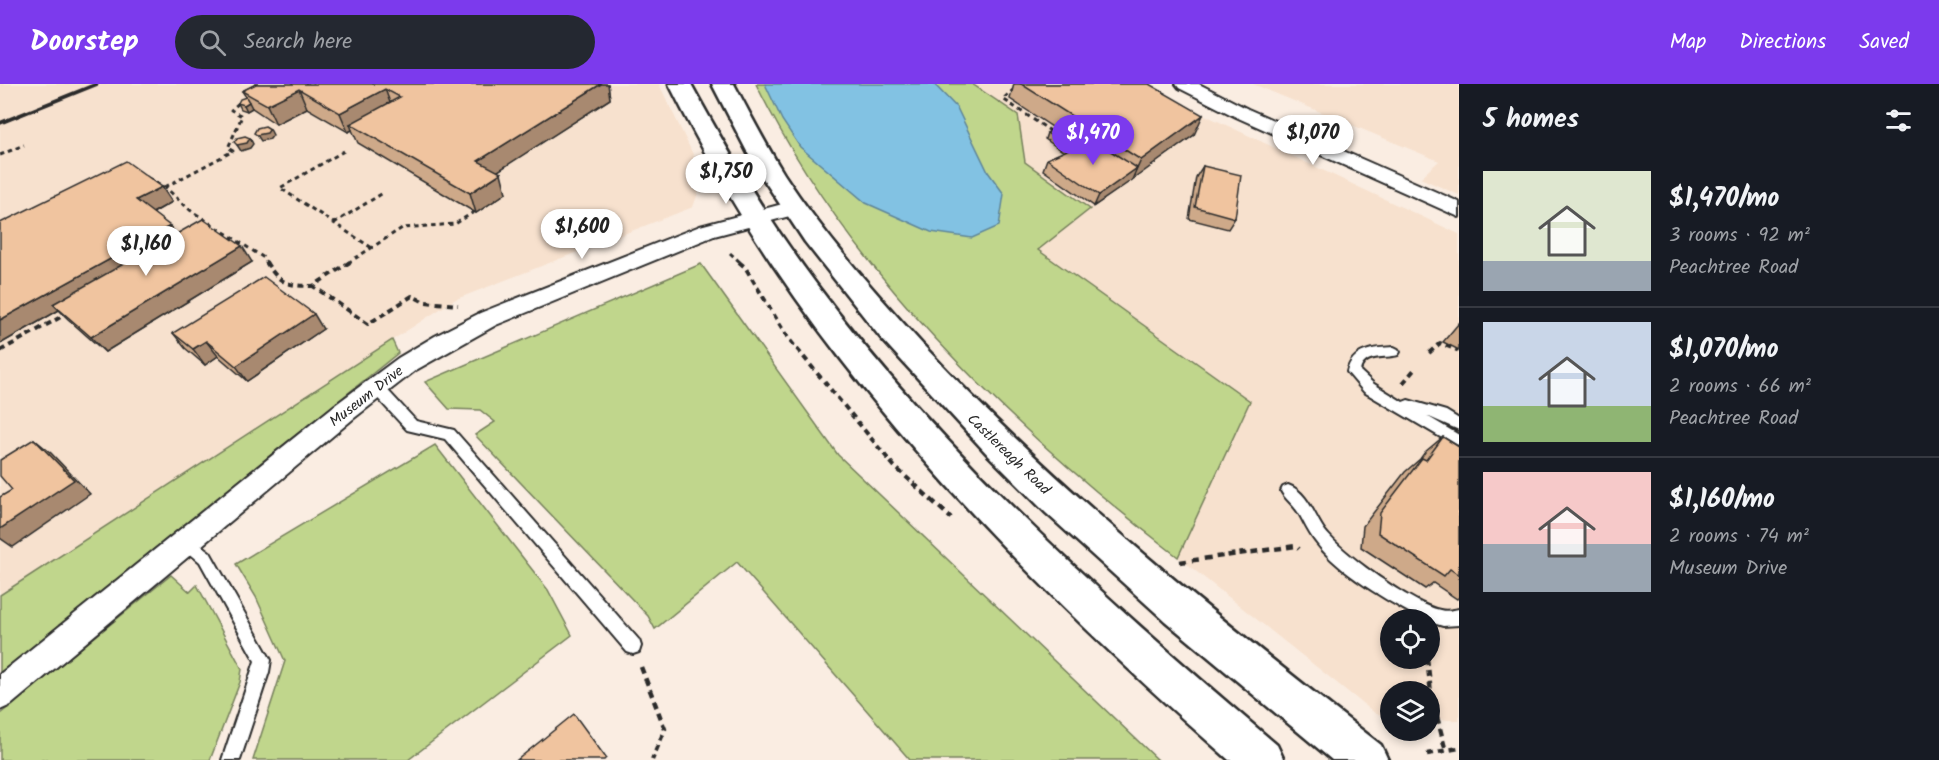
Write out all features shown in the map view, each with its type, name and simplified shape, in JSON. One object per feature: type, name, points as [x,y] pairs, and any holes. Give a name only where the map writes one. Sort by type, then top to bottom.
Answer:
[{"type":"main road","points":[[680,84],[756,218],[807,292],[939,451],[1005,521],[1130,644],[1262,760]]},
{"type":"main road","name":"Castlereagh Road","points":[[723,84],[749,136],[794,208],[834,261],[939,385],[1009,456],[1162,596],[1366,760]]},
{"type":"street","points":[[1185,84],[1242,113],[1459,210]]},
{"type":"street","name":"Museum Drive","points":[[0,694],[376,387],[443,342],[488,319],[707,231],[794,208]]},
{"type":"lane","points":[[1394,352],[1365,355],[1359,359],[1353,372],[1369,388],[1459,442]]},
{"type":"lane","points":[[376,387],[412,426],[449,434],[633,646]]},
{"type":"lane","points":[[1394,403],[1428,410],[1459,425]]},
{"type":"lane","points":[[1288,491],[1303,504],[1317,532],[1337,554],[1418,609],[1442,618],[1459,617]]},
{"type":"lane","points":[[186,541],[205,557],[263,660],[231,760]]},
{"type":"path","points":[[1014,89],[1003,99],[1055,134]]},
{"type":"path","points":[[165,187],[233,151],[228,148],[242,116],[231,110],[234,105],[244,100]]},
{"type":"path","points":[[0,155],[24,145]]},
{"type":"path","points":[[344,151],[280,188],[372,248]]},
{"type":"path","points":[[145,176],[165,187],[190,210],[264,258],[273,274],[290,285],[313,286],[368,324],[412,296],[425,302],[441,304],[473,303],[488,319]]},
{"type":"path","points":[[334,223],[383,193]]},
{"type":"path","points":[[313,286],[402,228],[455,224],[481,207]]},
{"type":"path","points":[[208,233],[218,227]]},
{"type":"path","points":[[0,351],[66,313]]},
{"type":"path","points":[[1429,353],[1440,343],[1459,351]]},
{"type":"path","points":[[1172,564],[1296,546],[1304,552]]},
{"type":"path","points":[[633,646],[665,729],[652,760]]},
{"type":"path","points":[[1428,669],[1431,693],[1446,752]]},
{"type":"path","points":[[1427,754],[1459,748]]},
{"type":"shaded area","points":[[0,84],[659,84],[704,177],[693,207],[454,300],[0,595]]},
{"type":"shaded area","points":[[972,84],[1149,84],[1192,109],[1459,234],[1459,721],[1440,719],[1440,681],[1380,681],[1380,714],[1376,714],[1178,557],[1250,401],[1038,250],[1090,209],[1025,162],[1018,115]]},
{"type":"shaded area","points":[[1253,84],[1459,84],[1459,195],[1420,178],[1439,161]]},
{"type":"green space","points":[[756,84],[972,84],[1018,115],[1025,162],[1090,209],[1038,250],[1250,401],[1178,557],[1056,456],[940,343],[887,283],[838,219],[794,153]]},
{"type":"green space","points":[[701,264],[838,455],[1158,760],[910,760],[737,562],[655,629],[648,616],[475,435],[495,422],[480,410],[449,409],[425,382]]},
{"type":"green space","points":[[392,340],[398,353],[0,673],[0,595]]},
{"type":"green space","points":[[435,445],[548,590],[572,635],[408,760],[253,760],[285,661],[256,597],[236,564]]},
{"type":"green space","points":[[171,575],[190,592],[197,585],[242,669],[240,682],[210,760],[0,760],[0,714]]},
{"type":"water","points":[[765,84],[934,84],[957,108],[988,172],[1004,194],[999,226],[972,238],[931,232],[866,203],[800,147],[782,120]]},
{"type":"building","points":[[256,84],[601,84],[478,161],[501,173],[470,193],[350,124],[400,97],[385,89],[340,113],[299,89],[267,105],[242,91]]},
{"type":"building","points":[[1021,84],[1149,84],[1203,115],[1141,160]]},
{"type":"building","points":[[246,97],[249,102],[244,105],[238,103],[240,99]]},
{"type":"building","points":[[265,126],[270,129],[267,133],[257,135],[254,133],[257,128]]},
{"type":"building","points":[[1062,126],[1086,142],[1070,149],[1047,133]]},
{"type":"building","points":[[245,136],[250,138],[247,143],[237,145],[234,142],[237,138]]},
{"type":"building","points":[[1092,139],[1137,168],[1099,195],[1047,159]]},
{"type":"building","points":[[126,161],[162,187],[136,200],[170,226],[0,320],[0,223]]},
{"type":"building","points":[[1203,166],[1241,175],[1235,218],[1195,207]]},
{"type":"building","points":[[203,219],[242,246],[91,337],[53,304]]},
{"type":"building","points":[[264,277],[314,314],[236,366],[206,341],[193,349],[173,333]]},
{"type":"building","points":[[1443,437],[1459,447],[1459,575],[1450,569],[1444,576],[1378,533],[1380,513],[1422,458],[1426,460]]},
{"type":"building","points":[[34,439],[74,480],[0,529],[0,497],[12,490],[0,476],[0,460]]},
{"type":"building","points":[[574,714],[606,758],[604,760],[517,760]]},
{"type":"railway","points":[[0,123],[97,84]]}]
